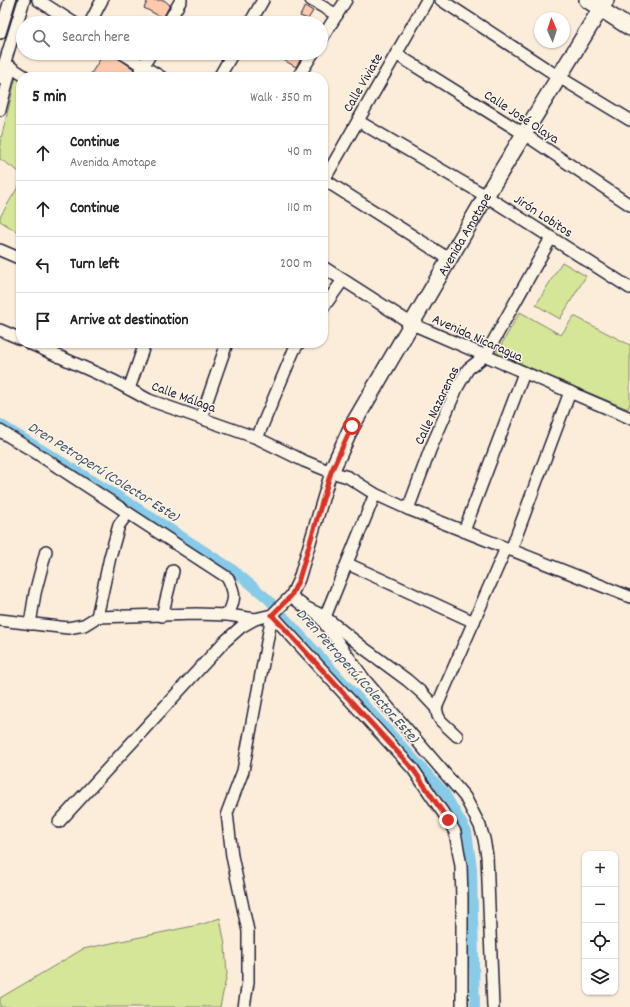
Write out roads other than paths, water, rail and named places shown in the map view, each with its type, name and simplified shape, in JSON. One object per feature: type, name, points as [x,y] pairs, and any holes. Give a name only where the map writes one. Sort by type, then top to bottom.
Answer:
[{"type":"street","points":[[0,33],[10,0]]},
{"type":"street","points":[[19,16],[24,0]]},
{"type":"street","points":[[38,0],[63,16]]},
{"type":"street","points":[[94,16],[102,0]]},
{"type":"street","points":[[172,16],[181,0]]},
{"type":"street","points":[[254,16],[263,0]]},
{"type":"street","points":[[311,0],[336,15]]},
{"type":"street","points":[[328,28],[346,0]]},
{"type":"street","name":"Calle Viviate","points":[[328,171],[427,0]]},
{"type":"street","points":[[441,0],[559,77],[630,120]]},
{"type":"street","points":[[587,0],[603,5],[630,28]]},
{"type":"street","name":"Avenida Amotape","points":[[331,472],[352,426],[449,259],[603,5]]},
{"type":"street","points":[[0,78],[16,27]]},
{"type":"street","name":"Calle José Olaya","points":[[396,54],[524,134],[630,205]]},
{"type":"street","points":[[133,60],[153,72]]},
{"type":"street","points":[[140,72],[147,60]]},
{"type":"street","points":[[222,72],[229,60]]},
{"type":"street","points":[[301,72],[309,60]]},
{"type":"street","points":[[5,63],[18,72]]},
{"type":"street","points":[[0,110],[5,63]]},
{"type":"street","name":"Jirón Lobitos","points":[[358,121],[486,196],[630,288]]},
{"type":"street","points":[[328,182],[449,259]]},
{"type":"street","name":"Calle Nazarenas","points":[[408,509],[430,450],[457,388],[468,369],[485,356],[551,238]]},
{"type":"street","points":[[0,250],[16,257]]},
{"type":"street","name":"Avenida Nicaragua","points":[[328,270],[412,324],[630,418]]},
{"type":"street","points":[[328,301],[343,280]]},
{"type":"street","points":[[0,330],[16,338]]},
{"type":"street","name":"Calle Málaga","points":[[40,348],[129,389],[149,400],[258,438],[304,461],[348,477],[376,494],[408,509],[630,596]]},
{"type":"street","points":[[129,389],[143,348]]},
{"type":"street","points":[[201,418],[224,348]]},
{"type":"street","points":[[258,438],[295,348]]},
{"type":"street","points":[[464,531],[524,373]]},
{"type":"street","points":[[436,708],[474,622],[509,549],[570,392]]},
{"type":"street","points":[[0,431],[228,578],[234,591],[233,603],[226,615],[229,627],[223,643]]},
{"type":"street","points":[[59,822],[223,643],[241,626],[255,619],[272,615],[291,596],[299,579],[331,472]]},
{"type":"street","points":[[321,615],[348,564],[376,494]]},
{"type":"street","points":[[98,617],[110,557],[119,525],[128,513]]},
{"type":"street","points":[[30,624],[35,593],[46,551]]},
{"type":"street","points":[[348,564],[474,622]]},
{"type":"street","points":[[162,616],[173,571]]},
{"type":"street","points":[[291,596],[305,607],[321,615],[407,680],[436,708],[441,721],[457,736]]},
{"type":"street","points":[[0,620],[68,628],[84,625],[98,617],[196,614],[226,615],[255,619]]},
{"type":"street","points":[[244,1007],[248,982],[248,931],[232,856],[227,813],[244,771],[272,615]]},
{"type":"street","points":[[272,615],[413,769],[455,832],[461,866],[462,1007]]},
{"type":"street","points":[[321,615],[365,680],[465,797],[480,826],[487,856],[493,1007]]},
{"type":"waterway","name":"Dren Petroperú (Colector Este)","points":[[0,424],[136,507],[231,568],[268,599],[444,792],[467,832],[472,868],[475,1007]]}]
